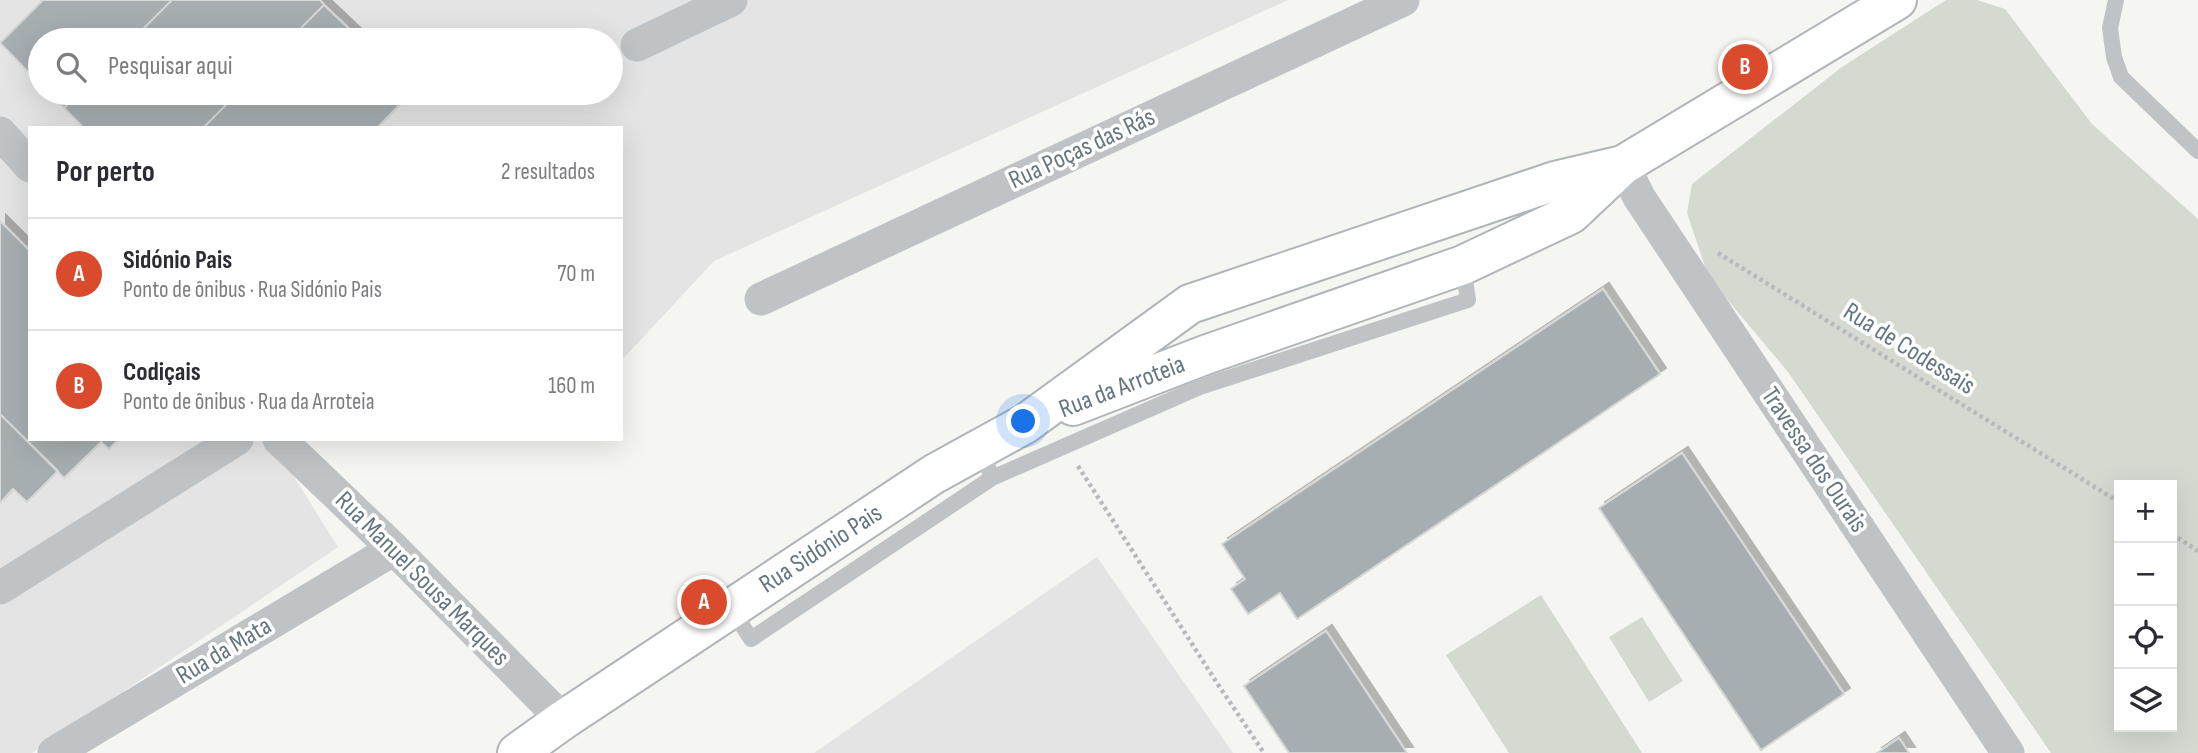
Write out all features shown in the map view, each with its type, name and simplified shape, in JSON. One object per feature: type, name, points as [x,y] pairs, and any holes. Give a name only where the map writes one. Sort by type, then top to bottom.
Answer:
[{"type":"main road","name":"Rua da Arroteia","points":[[1025,424],[1205,355],[1463,265],[1571,214],[1623,165],[1896,0]]},
{"type":"main road","name":"Rua da Arroteia","points":[[1025,424],[1191,304],[1555,181],[1623,165]]},
{"type":"main road","name":"Rua Sidónio Pais","points":[[517,753],[564,719],[934,474],[987,463],[1025,424]]},
{"type":"street","points":[[637,46],[731,0]]},
{"type":"street","name":"Rua Poças das Rás","points":[[761,299],[1403,0]]},
{"type":"street","points":[[0,133],[28,164]]},
{"type":"street","name":"Travessa dos Ourais","points":[[1623,165],[1639,197],[2008,753]]},
{"type":"street","points":[[0,587],[234,441]]},
{"type":"street","name":"Rua Manuel Sousa Marques","points":[[281,441],[394,549],[564,719]]},
{"type":"street","name":"Rua da Mata","points":[[54,753],[394,549]]},
{"type":"lane","points":[[2116,0],[2110,28],[2114,57],[2121,77],[2198,151]]},
{"type":"lane","points":[[987,463],[1066,445],[1200,387],[1468,300],[1463,265]]},
{"type":"path","name":"Rua de Codessais","points":[[1673,248],[1710,248],[2114,499]]},
{"type":"path","points":[[1066,445],[1217,684],[1264,753]]},
{"type":"path","points":[[2177,537],[2198,551]]},
{"type":"shaded area","points":[[0,0],[1288,0],[714,261],[623,359],[623,126],[28,126],[28,441],[271,441],[338,547],[32,753],[0,753]]},
{"type":"shaded area","points":[[1946,0],[1977,0],[2005,9],[2092,124],[2198,219],[2198,753],[2051,753],[1788,372],[1709,278],[1687,213],[1692,184],[1842,67]]},
{"type":"shaded area","points":[[1097,557],[1233,753],[814,753]]},
{"type":"shaded area","points":[[1541,595],[1642,753],[1509,753],[1446,655]]},
{"type":"shaded area","points":[[1642,617],[1683,681],[1649,702],[1609,637]]},
{"type":"building","points":[[43,0],[172,0],[144,28],[28,28],[28,72],[0,43]]},
{"type":"building","points":[[172,0],[320,0],[324,5],[301,28],[144,28]]},
{"type":"building","points":[[324,5],[348,28],[301,28]]},
{"type":"building","points":[[67,105],[226,105],[205,126],[82,126],[64,108]]},
{"type":"building","points":[[226,105],[399,105],[379,126],[205,126]]},
{"type":"building","points":[[0,221],[28,249],[28,441],[117,441],[109,449],[101,442],[64,478],[0,414]]},
{"type":"building","points":[[1603,289],[1660,374],[1297,619],[1280,593],[1248,614],[1231,589],[1245,579],[1222,544]]},
{"type":"building","points":[[0,414],[58,471],[27,502],[13,489],[0,503]]},
{"type":"building","points":[[1682,453],[1844,694],[1761,750],[1599,508]]},
{"type":"building","points":[[1326,631],[1407,753],[1289,753],[1244,686]]},
{"type":"building","points":[[1899,738],[1909,753],[1877,753]]},
{"type":"place","name":"Codiçais","points":[[1745,67]]},
{"type":"place","name":"Sidónio Pais","points":[[704,602]]}]
